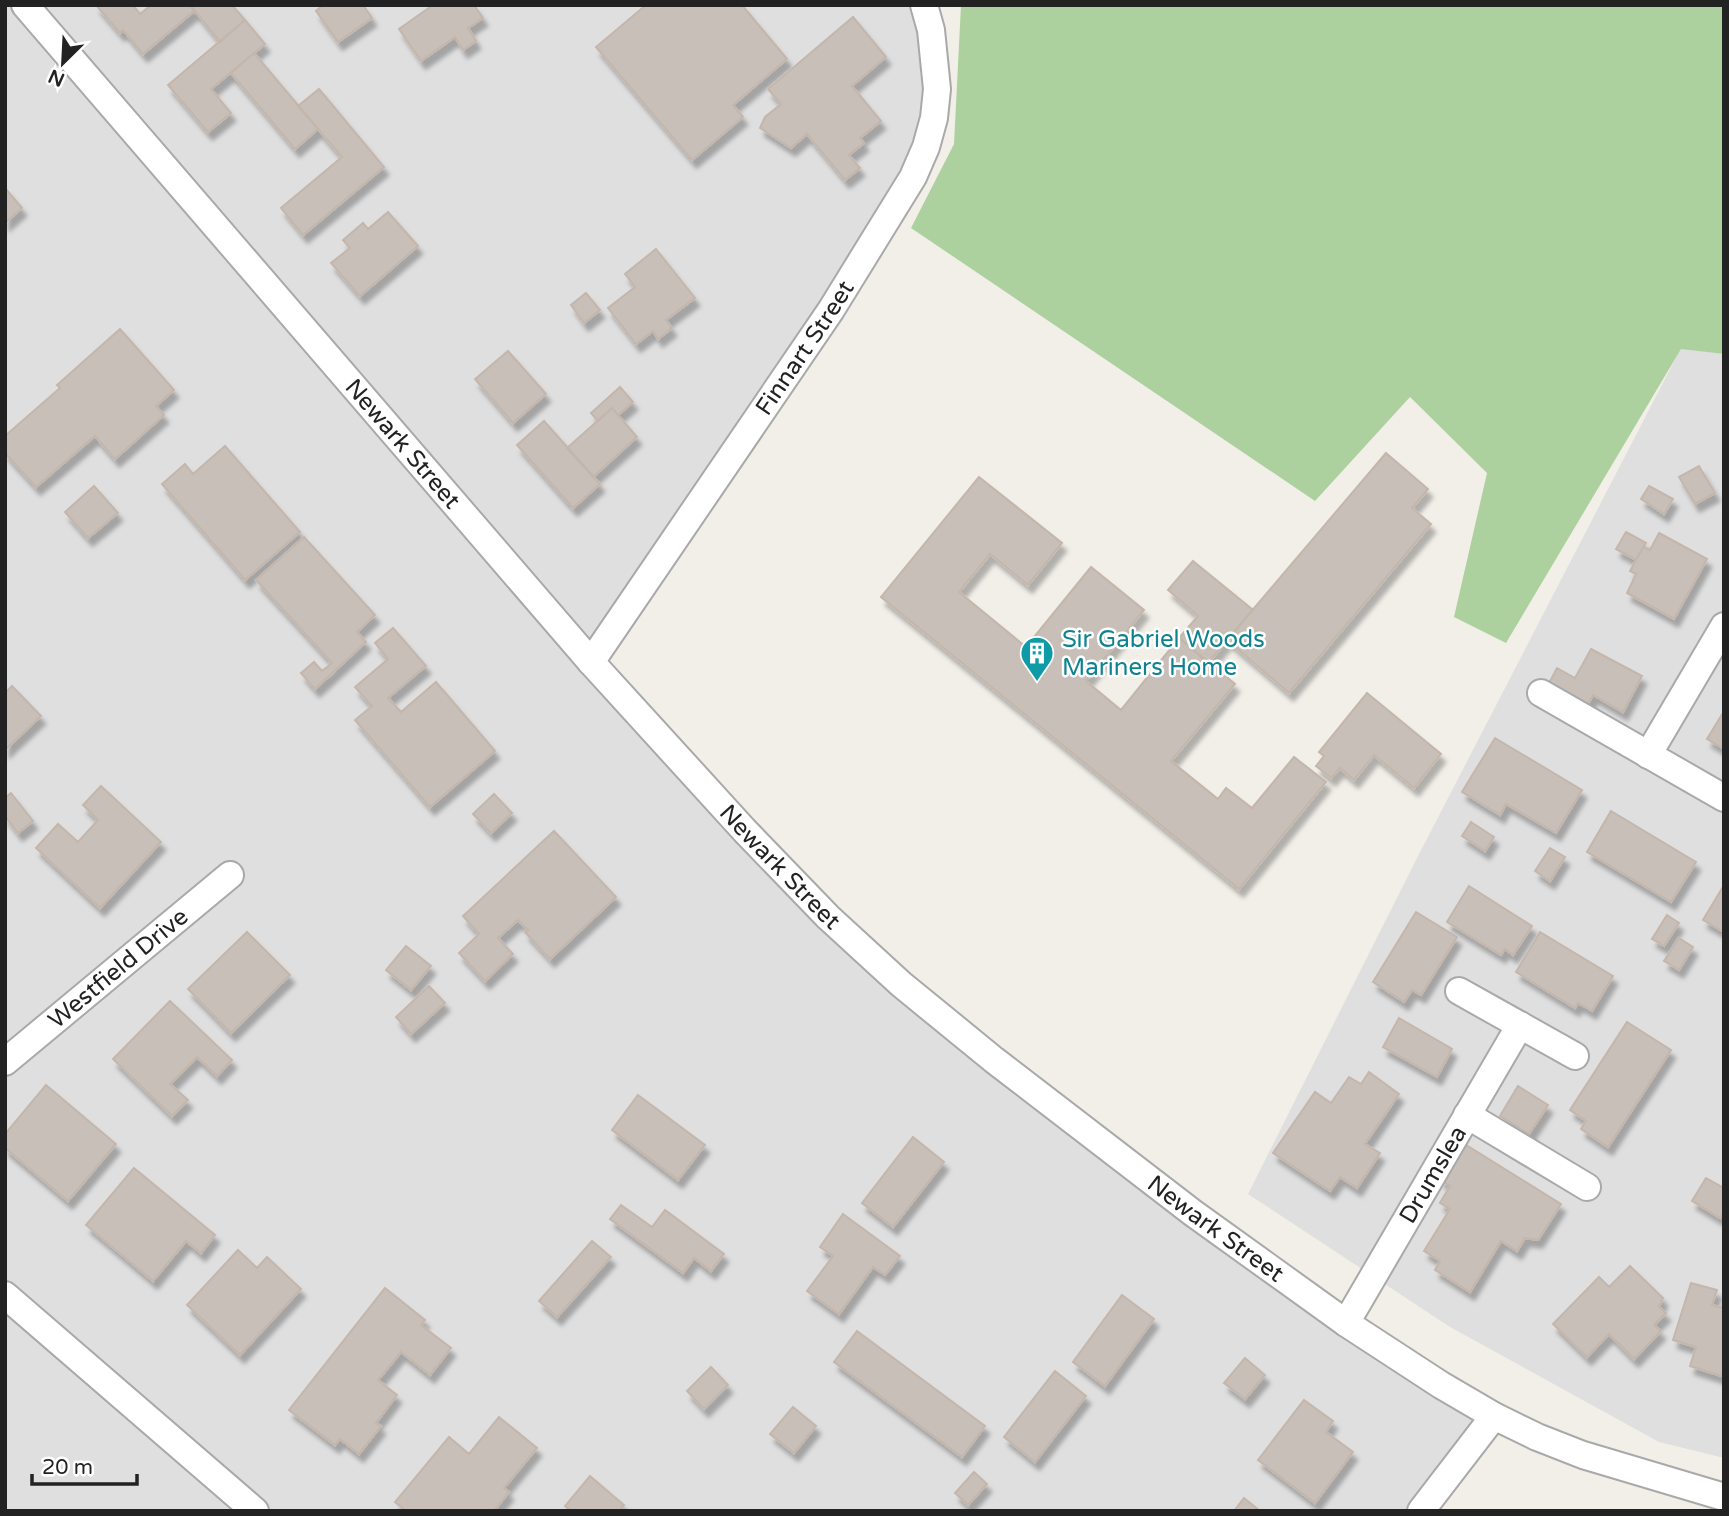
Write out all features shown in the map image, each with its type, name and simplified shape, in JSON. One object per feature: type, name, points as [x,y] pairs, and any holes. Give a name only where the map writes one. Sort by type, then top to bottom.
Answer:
[{"type":"street","name":"Newark Street","points":[[26,5],[591,662],[745,831],[828,917],[901,985],[1158,1187],[1346,1323],[1494,1416],[1583,1455],[1724,1497]]},
{"type":"street","name":"Finnart Street","points":[[591,662],[831,310],[913,177],[931,128],[937,89],[931,30],[924,5]]},
{"type":"street","points":[[1648,755],[1724,626]]},
{"type":"street","points":[[1541,693],[1724,798]]},
{"type":"street","name":"Westfield Drive","points":[[5,1062],[230,875]]},
{"type":"street","points":[[1459,991],[1575,1056]]},
{"type":"street","name":"Drumslea","points":[[1346,1323],[1520,1025]]},
{"type":"street","points":[[1467,1115],[1587,1187]]},
{"type":"street","points":[[5,1295],[255,1511]]},
{"type":"street","points":[[1421,1511],[1494,1416]]},
{"type":"shaded area","points":[[5,5],[927,5],[936,137],[588,661],[887,973],[1346,1322],[1497,1416],[1420,1511],[5,1511]]},
{"type":"shaded area","points":[[1681,348],[1724,354],[1724,1458],[1659,1442],[1450,1327],[1248,1194],[1417,858]]},
{"type":"green space","points":[[961,5],[1724,5],[1724,354],[1681,349],[1506,643],[1454,617],[1487,473],[1410,397],[1315,501],[911,228],[954,144]]},
{"type":"building","points":[[96,5],[133,5],[140,14],[151,5],[190,5],[194,11],[143,54],[123,30],[120,33]]},
{"type":"building","points":[[190,5],[232,5],[245,20],[220,42]]},
{"type":"building","points":[[323,5],[363,5],[372,18],[338,42],[316,11]]},
{"type":"building","points":[[433,5],[474,5],[483,18],[468,28],[476,41],[463,50],[455,37],[421,61],[399,29]]},
{"type":"building","points":[[646,5],[742,5],[787,59],[733,105],[743,117],[692,160],[596,47]]},
{"type":"building","points":[[853,17],[886,57],[852,86],[881,121],[860,138],[864,143],[849,155],[860,168],[845,180],[807,134],[791,148],[760,128],[765,117],[781,104],[768,89]]},
{"type":"building","points":[[245,20],[265,44],[211,89],[231,113],[208,132],[168,85]]},
{"type":"building","points":[[254,53],[318,129],[295,149],[231,73]]},
{"type":"building","points":[[319,89],[384,167],[303,235],[281,208],[342,157],[298,106]]},
{"type":"building","points":[[5,188],[22,208],[5,223]]},
{"type":"building","points":[[388,212],[418,246],[360,296],[331,263],[350,248],[343,240],[363,223],[368,229]]},
{"type":"building","points":[[656,249],[695,298],[666,320],[672,328],[658,339],[653,331],[636,344],[608,308],[635,287],[625,274]]},
{"type":"building","points":[[586,293],[600,310],[584,323],[571,305]]},
{"type":"building","points":[[120,329],[174,390],[156,406],[164,415],[115,459],[95,436],[36,487],[5,453],[5,436],[60,388],[57,385]]},
{"type":"building","points":[[508,351],[546,394],[513,423],[475,379]]},
{"type":"building","points":[[620,387],[633,402],[618,415],[612,408],[598,421],[591,413]]},
{"type":"building","points":[[612,408],[637,437],[593,477],[567,448]]},
{"type":"building","points":[[544,421],[600,484],[573,508],[517,445]]},
{"type":"building","points":[[225,446],[300,532],[245,580],[162,484],[185,464],[193,474]]},
{"type":"building","points":[[1386,453],[1428,489],[1412,508],[1431,524],[1289,693],[1227,640]]},
{"type":"building","points":[[1699,466],[1715,493],[1695,504],[1679,477]]},
{"type":"building","name":"Sir Gabriel Woods Mariners Home","points":[[979,477],[1062,543],[1028,585],[990,554],[959,592],[1026,647],[1091,567],[1144,610],[1086,681],[1121,710],[1179,638],[1235,684],[1171,761],[1218,799],[1226,788],[1252,808],[1294,757],[1326,782],[1239,889],[881,597]]},
{"type":"building","points":[[94,486],[118,513],[88,538],[65,512]]},
{"type":"building","points":[[1649,486],[1673,499],[1664,514],[1641,499]]},
{"type":"building","points":[[1626,532],[1646,543],[1636,560],[1616,549]]},
{"type":"building","points":[[1659,533],[1707,559],[1674,619],[1627,593],[1636,574],[1630,571],[1643,547],[1650,550]]},
{"type":"building","points":[[304,537],[375,615],[357,632],[366,642],[315,689],[301,673],[314,662],[322,671],[332,663],[256,580]]},
{"type":"building","points":[[1193,561],[1253,610],[1208,663],[1179,638],[1198,616],[1168,590]]},
{"type":"building","points":[[393,628],[426,666],[388,698],[401,712],[436,682],[495,751],[430,807],[355,720],[372,706],[355,687],[388,659],[375,643]]},
{"type":"building","points":[[1591,649],[1642,676],[1623,712],[1593,695],[1587,706],[1548,685],[1557,668],[1575,678]]},
{"type":"building","points":[[12,686],[41,716],[5,750],[5,693]]},
{"type":"building","points":[[1367,693],[1441,754],[1414,788],[1374,755],[1354,780],[1340,768],[1331,778],[1316,766],[1324,756],[1319,752]]},
{"type":"building","points":[[1724,711],[1724,749],[1707,739]]},
{"type":"building","points":[[1495,738],[1582,790],[1556,833],[1506,804],[1500,815],[1462,792]]},
{"type":"building","points":[[101,786],[161,842],[100,908],[36,848],[58,824],[78,842],[98,820],[83,805]]},
{"type":"building","points":[[11,793],[33,821],[18,833],[5,816],[5,798]]},
{"type":"building","points":[[494,794],[512,813],[491,833],[473,814]]},
{"type":"building","points":[[1611,811],[1696,862],[1671,902],[1587,852]]},
{"type":"building","points":[[1471,822],[1494,837],[1485,851],[1462,836]]},
{"type":"building","points":[[554,831],[616,897],[550,959],[525,932],[528,930],[518,920],[498,938],[513,954],[485,981],[459,953],[479,934],[463,916]]},
{"type":"building","points":[[1550,848],[1565,857],[1550,881],[1535,871]]},
{"type":"building","points":[[1724,885],[1724,932],[1703,920]]},
{"type":"building","points":[[1469,886],[1532,926],[1513,955],[1505,949],[1501,955],[1447,922]]},
{"type":"building","points":[[1416,912],[1457,937],[1421,995],[1412,990],[1404,1002],[1373,982]]},
{"type":"building","points":[[1667,915],[1679,923],[1664,946],[1652,939]]},
{"type":"building","points":[[247,932],[290,975],[231,1033],[188,989]]},
{"type":"building","points":[[1540,932],[1613,976],[1592,1011],[1578,1003],[1575,1008],[1516,972]]},
{"type":"building","points":[[1679,938],[1693,947],[1679,970],[1664,961]]},
{"type":"building","points":[[406,946],[431,966],[411,990],[386,970]]},
{"type":"building","points":[[429,986],[445,1003],[411,1034],[396,1017]]},
{"type":"building","points":[[170,1001],[232,1060],[217,1076],[197,1057],[170,1084],[188,1100],[172,1116],[113,1059]]},
{"type":"building","points":[[1399,1018],[1452,1049],[1437,1077],[1383,1047]]},
{"type":"building","points":[[1627,1022],[1671,1050],[1608,1147],[1581,1129],[1586,1121],[1570,1110]]},
{"type":"building","points":[[1369,1072],[1399,1094],[1365,1144],[1380,1153],[1357,1188],[1340,1177],[1330,1191],[1273,1153],[1315,1092],[1331,1103],[1349,1077],[1361,1084]]},
{"type":"building","points":[[46,1085],[116,1144],[68,1201],[5,1148],[5,1134]]},
{"type":"building","points":[[1518,1086],[1548,1105],[1529,1134],[1500,1116]]},
{"type":"building","points":[[638,1095],[705,1145],[678,1180],[612,1130]]},
{"type":"building","points":[[913,1137],[944,1162],[893,1227],[862,1203]]},
{"type":"building","points":[[1463,1143],[1561,1204],[1538,1240],[1525,1238],[1517,1251],[1501,1241],[1470,1292],[1435,1270],[1440,1261],[1424,1251],[1450,1209],[1440,1203],[1450,1186],[1440,1179]]},
{"type":"building","points":[[134,1168],[215,1235],[201,1253],[186,1241],[153,1281],[86,1225]]},
{"type":"building","points":[[1706,1178],[1724,1188],[1724,1212],[1720,1218],[1692,1201]]},
{"type":"building","points":[[621,1205],[652,1227],[665,1210],[724,1254],[711,1271],[694,1258],[683,1273],[610,1219]]},
{"type":"building","points":[[843,1214],[900,1256],[885,1275],[873,1267],[839,1314],[807,1291],[833,1256],[820,1247]]},
{"type":"building","points":[[592,1241],[611,1257],[557,1317],[539,1301]]},
{"type":"building","points":[[238,1250],[257,1268],[267,1257],[301,1289],[240,1355],[187,1305]]},
{"type":"building","points":[[1630,1266],[1663,1298],[1659,1307],[1666,1313],[1654,1325],[1661,1331],[1634,1359],[1609,1334],[1587,1357],[1553,1324],[1599,1277],[1609,1287]]},
{"type":"building","points":[[1691,1283],[1717,1290],[1712,1305],[1724,1308],[1724,1368],[1721,1376],[1690,1366],[1696,1347],[1673,1340]]},
{"type":"building","points":[[385,1288],[425,1320],[421,1325],[451,1348],[430,1375],[401,1352],[378,1380],[397,1395],[376,1423],[381,1426],[359,1454],[340,1439],[335,1445],[289,1410]]},
{"type":"building","points":[[1122,1295],[1154,1319],[1105,1386],[1073,1362]]},
{"type":"building","points":[[857,1331],[985,1426],[962,1457],[834,1362]]},
{"type":"building","points":[[1245,1358],[1265,1375],[1245,1399],[1224,1383]]},
{"type":"building","points":[[711,1367],[728,1385],[704,1409],[687,1391]]},
{"type":"building","points":[[1055,1371],[1086,1396],[1035,1462],[1004,1437]]},
{"type":"building","points":[[1304,1400],[1333,1421],[1326,1432],[1353,1452],[1315,1503],[1258,1460]]},
{"type":"building","points":[[793,1407],[816,1426],[794,1453],[770,1434]]},
{"type":"building","points":[[499,1417],[537,1448],[504,1488],[509,1492],[494,1511],[406,1511],[395,1502],[449,1437],[469,1454]]},
{"type":"building","points":[[974,1472],[987,1484],[968,1505],[955,1493]]},
{"type":"building","points":[[590,1476],[624,1505],[619,1511],[571,1511],[565,1506]]},
{"type":"building","points":[[1244,1498],[1260,1511],[1234,1511]]},
{"type":"place","name":"Sir Gabriel Woods Mariners Home","points":[[1037,683]]}]
